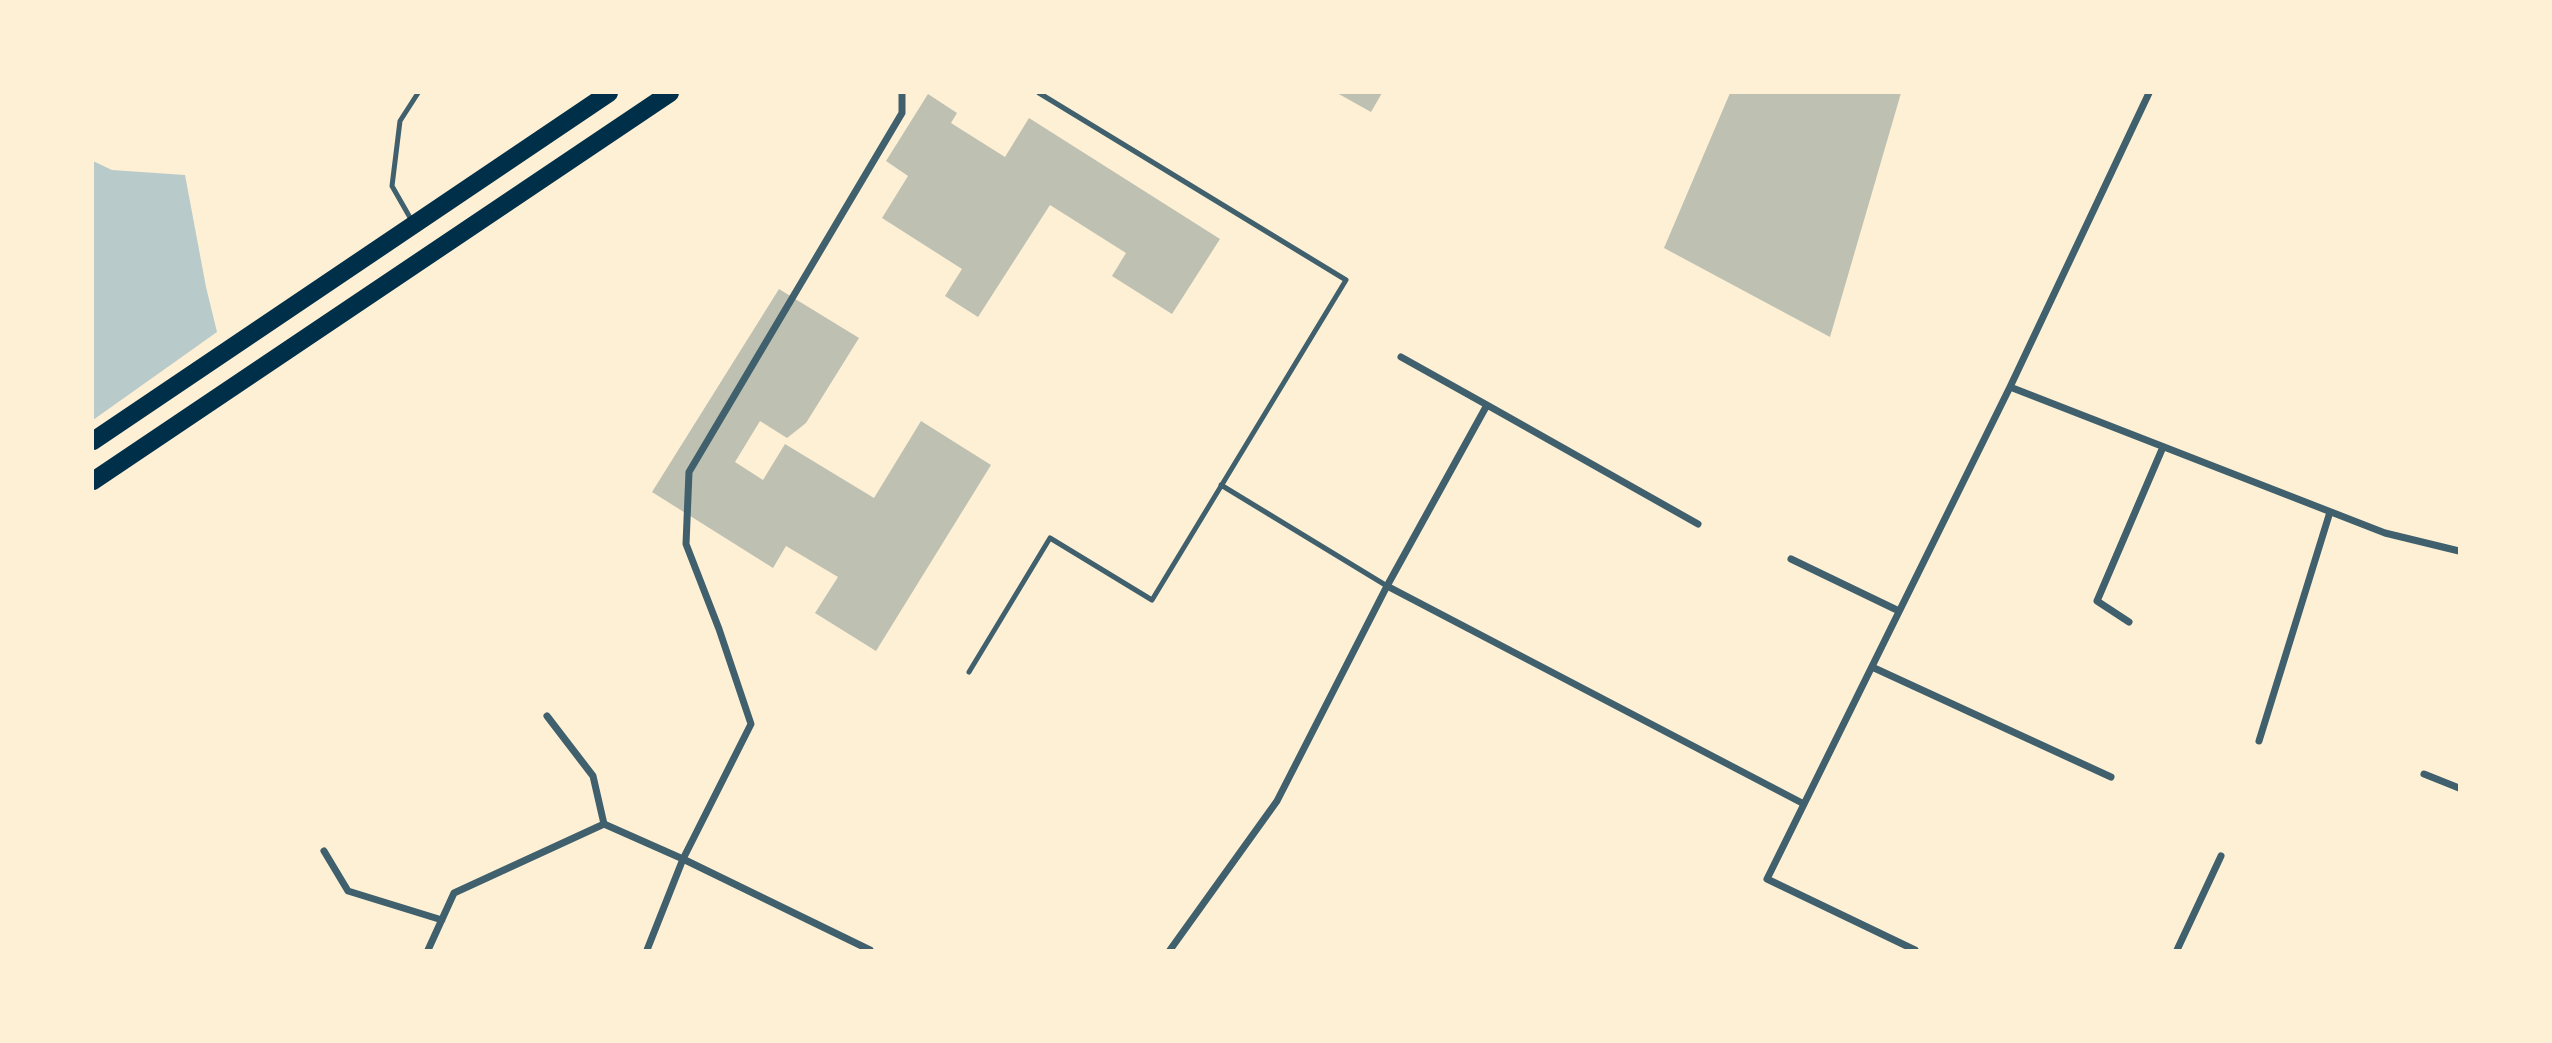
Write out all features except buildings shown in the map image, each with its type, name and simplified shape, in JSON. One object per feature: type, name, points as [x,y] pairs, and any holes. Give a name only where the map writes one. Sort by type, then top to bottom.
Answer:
[{"type":"main road","points":[[93,440],[609,93]]},
{"type":"main road","points":[[93,481],[670,93]]},
{"type":"street","points":[[647,950],[683,859],[751,724],[719,629],[686,544],[689,472],[902,113],[902,93]]},
{"type":"street","points":[[1915,950],[1767,879],[2010,387],[2150,93]]},
{"type":"street","points":[[1401,358],[1698,524]]},
{"type":"street","points":[[2010,387],[2385,533],[2459,551]]},
{"type":"street","points":[[1170,950],[1277,801],[1387,586],[1487,405]]},
{"type":"street","points":[[2129,622],[2097,601],[2163,447]]},
{"type":"street","points":[[2259,741],[2330,512]]},
{"type":"street","points":[[1791,559],[1899,611]]},
{"type":"street","points":[[1387,586],[1804,804]]},
{"type":"street","points":[[1872,667],[2111,777]]},
{"type":"street","points":[[547,716],[593,776],[604,824]]},
{"type":"street","points":[[2424,774],[2459,788]]},
{"type":"street","points":[[428,950],[454,893],[604,824],[683,859],[870,950]]},
{"type":"street","points":[[324,850],[348,891],[442,920]]},
{"type":"street","points":[[2177,950],[2221,856]]},
{"type":"lane","points":[[414,224],[391,186],[400,121],[418,93]]},
{"type":"lane","points":[[969,672],[1050,538],[1152,600],[1346,280],[1039,93]]},
{"type":"lane","points":[[1221,485],[1387,586]]},
{"type":"shaded area","points":[[93,161],[112,170],[185,175],[217,332],[93,420]]}]
